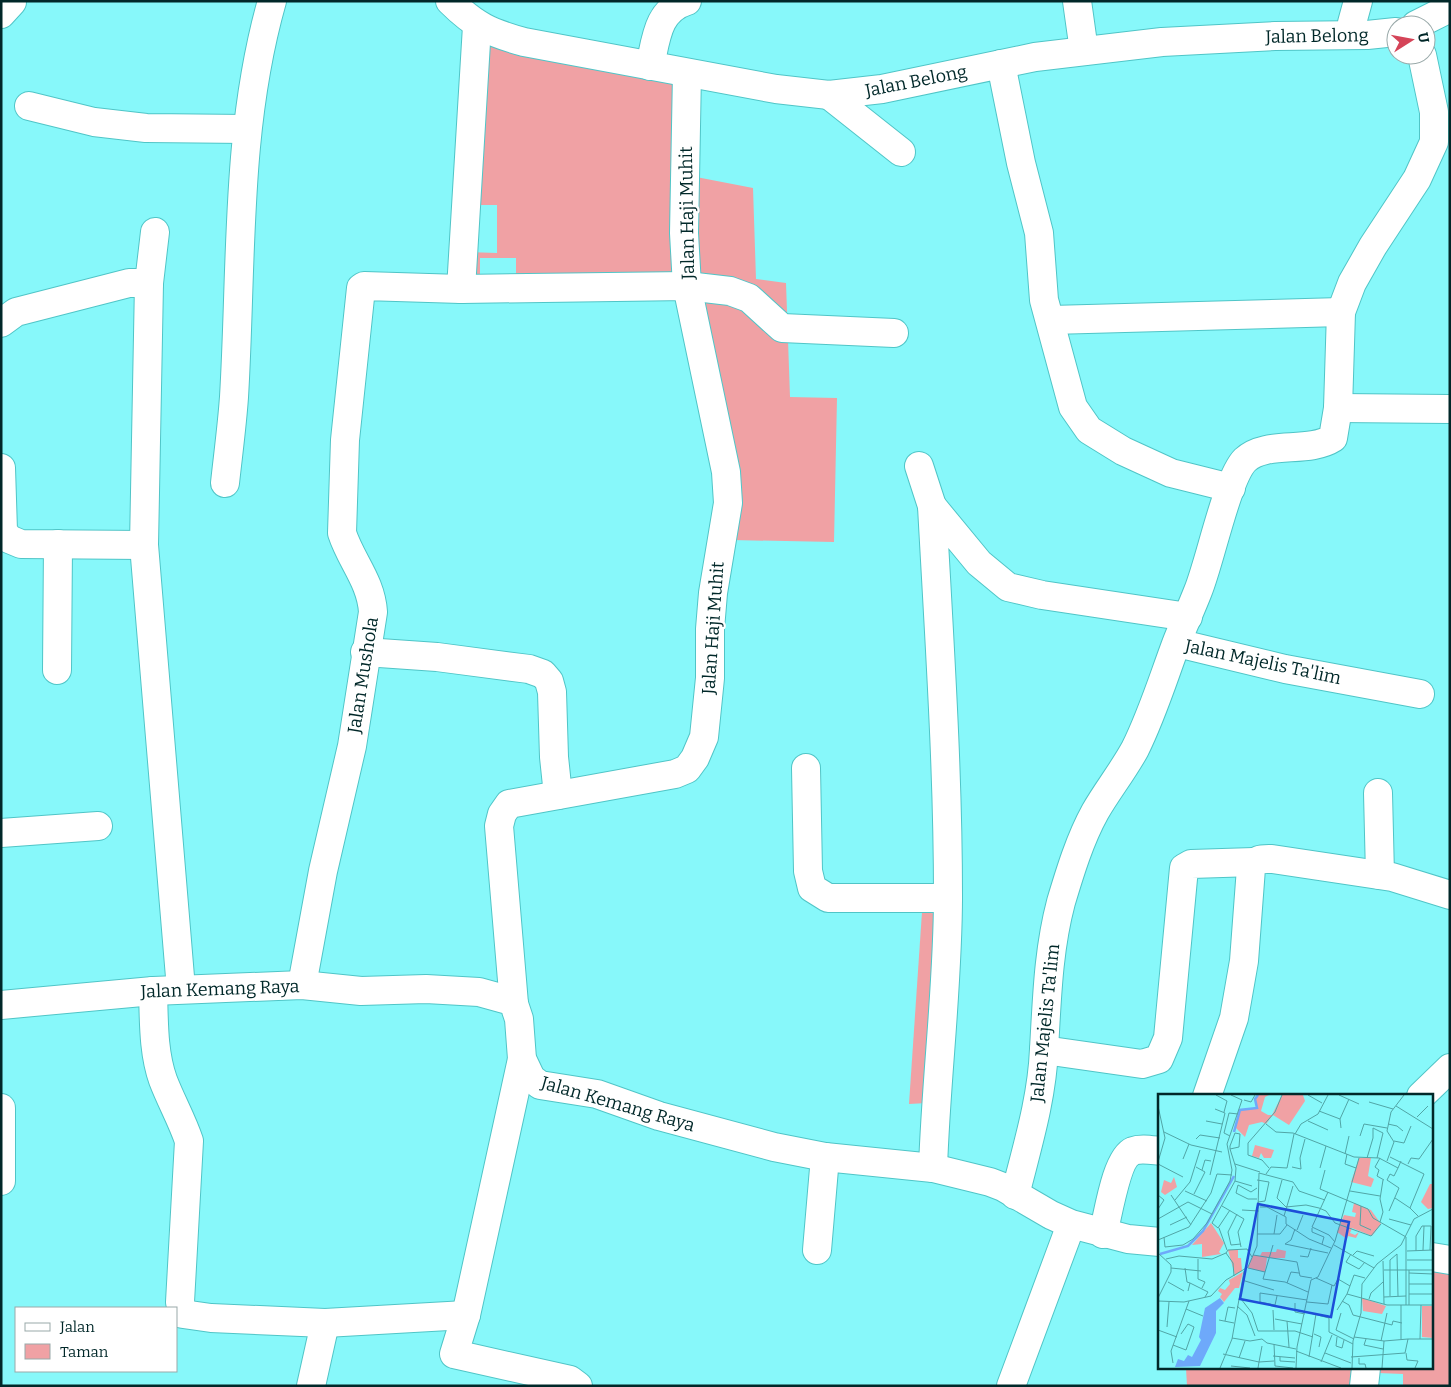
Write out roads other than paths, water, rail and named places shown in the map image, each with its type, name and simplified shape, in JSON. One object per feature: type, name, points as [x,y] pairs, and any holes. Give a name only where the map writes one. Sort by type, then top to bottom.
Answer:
[{"type":"street","points":[[226,484],[234,397],[242,182],[247,129],[255,72],[272,1]]},
{"type":"street","name":"Jalan Belong","points":[[450,1],[477,26],[489,32],[524,42],[776,89],[829,95],[882,89],[1001,64],[1084,51],[1203,39],[1386,33]]},
{"type":"street","points":[[650,66],[659,25],[666,15],[687,1]]},
{"type":"street","points":[[1077,1],[1084,51]]},
{"type":"street","points":[[1352,35],[1352,23],[1358,1]]},
{"type":"street","points":[[1436,15],[1450,8]]},
{"type":"street","points":[[477,26],[461,289],[687,286],[730,291],[749,298],[782,328],[894,333]]},
{"type":"street","points":[[1001,64],[1039,233],[1044,300],[1073,407],[1089,430],[1123,451],[1171,473],[1231,488]]},
{"type":"street","points":[[1176,643],[1212,553],[1231,488],[1241,465],[1247,458],[1260,452],[1317,446],[1333,438],[1338,408],[1341,312],[1352,283],[1373,246],[1417,180],[1434,142],[1434,112],[1424,65]]},
{"type":"street","name":"Jalan Haji Muhit","points":[[514,1004],[499,826],[502,814],[509,804],[675,774],[687,769],[695,758],[704,737],[710,678],[710,630],[713,593],[728,503],[726,472],[687,286],[684,233],[687,73]]},
{"type":"street","points":[[829,95],[901,152]]},
{"type":"street","points":[[30,106],[94,122],[146,128],[247,129]]},
{"type":"street","points":[[155,232],[149,283],[144,545],[181,989]]},
{"type":"street","points":[[1,323],[16,312],[130,283],[149,283]]},
{"type":"street","name":"Jalan Mushola","points":[[302,985],[323,870],[352,746],[365,652],[370,637],[372,599],[363,573],[346,546],[342,533],[345,440],[360,292],[364,286],[408,285],[461,289]]},
{"type":"street","points":[[1050,320],[1341,312]]},
{"type":"street","points":[[1338,408],[1450,409]]},
{"type":"street","points":[[919,466],[932,506],[946,754],[948,898],[943,1036],[933,1168]]},
{"type":"street","points":[[1,468],[3,531],[9,539],[21,544],[144,545]]},
{"type":"street","points":[[932,506],[979,563],[1008,587],[1042,595],[1188,617]]},
{"type":"street","points":[[57,670],[58,544]]},
{"type":"street","name":"Jalan Majelis Ta'lim","points":[[1015,1195],[1036,1112],[1044,1050],[1047,978],[1061,903],[1082,842],[1094,814],[1122,772],[1141,736],[1176,643],[1285,669],[1420,694]]},
{"type":"street","points":[[365,652],[437,657],[529,669],[544,674],[549,681],[552,692],[554,757],[558,795]]},
{"type":"street","points":[[806,768],[808,871],[812,888],[828,898],[948,898]]},
{"type":"street","points":[[1378,793],[1380,875]]},
{"type":"street","points":[[1,833],[98,826]]},
{"type":"street","points":[[1044,1050],[1142,1064],[1158,1059],[1168,1038],[1185,866],[1243,861],[1254,862],[1260,859],[1272,859],[1380,875],[1407,881],[1450,895]]},
{"type":"street","points":[[1208,1094],[1234,1018],[1244,961],[1251,868],[1254,862]]},
{"type":"street","name":"Jalan Kemang Raya","points":[[1,1005],[181,989],[302,985],[361,990],[473,992],[508,1000],[514,1004],[519,1019],[522,1059],[532,1078],[540,1085],[597,1094],[660,1116],[738,1138],[825,1157],[933,1168],[990,1182],[1003,1187],[1051,1216],[1103,1234],[1158,1242]]},
{"type":"street","points":[[153,991],[155,1035],[163,1079],[182,1119],[189,1142],[180,1302],[183,1314],[211,1318],[324,1323],[466,1315]]},
{"type":"street","points":[[522,1059],[466,1315],[454,1354],[570,1380],[578,1386]]},
{"type":"street","points":[[1423,1094],[1450,1068]]},
{"type":"street","points":[[1,1108],[2,1168]]},
{"type":"street","points":[[1103,1234],[1120,1167],[1125,1156],[1139,1149],[1158,1151]]},
{"type":"street","points":[[817,1250],[825,1157]]},
{"type":"street","points":[[1010,1386],[1068,1230]]},
{"type":"street","points":[[1434,1257],[1450,1260]]},
{"type":"street","points":[[311,1386],[324,1323]]},
{"type":"street","points":[[1364,1386],[1366,1370]]}]
